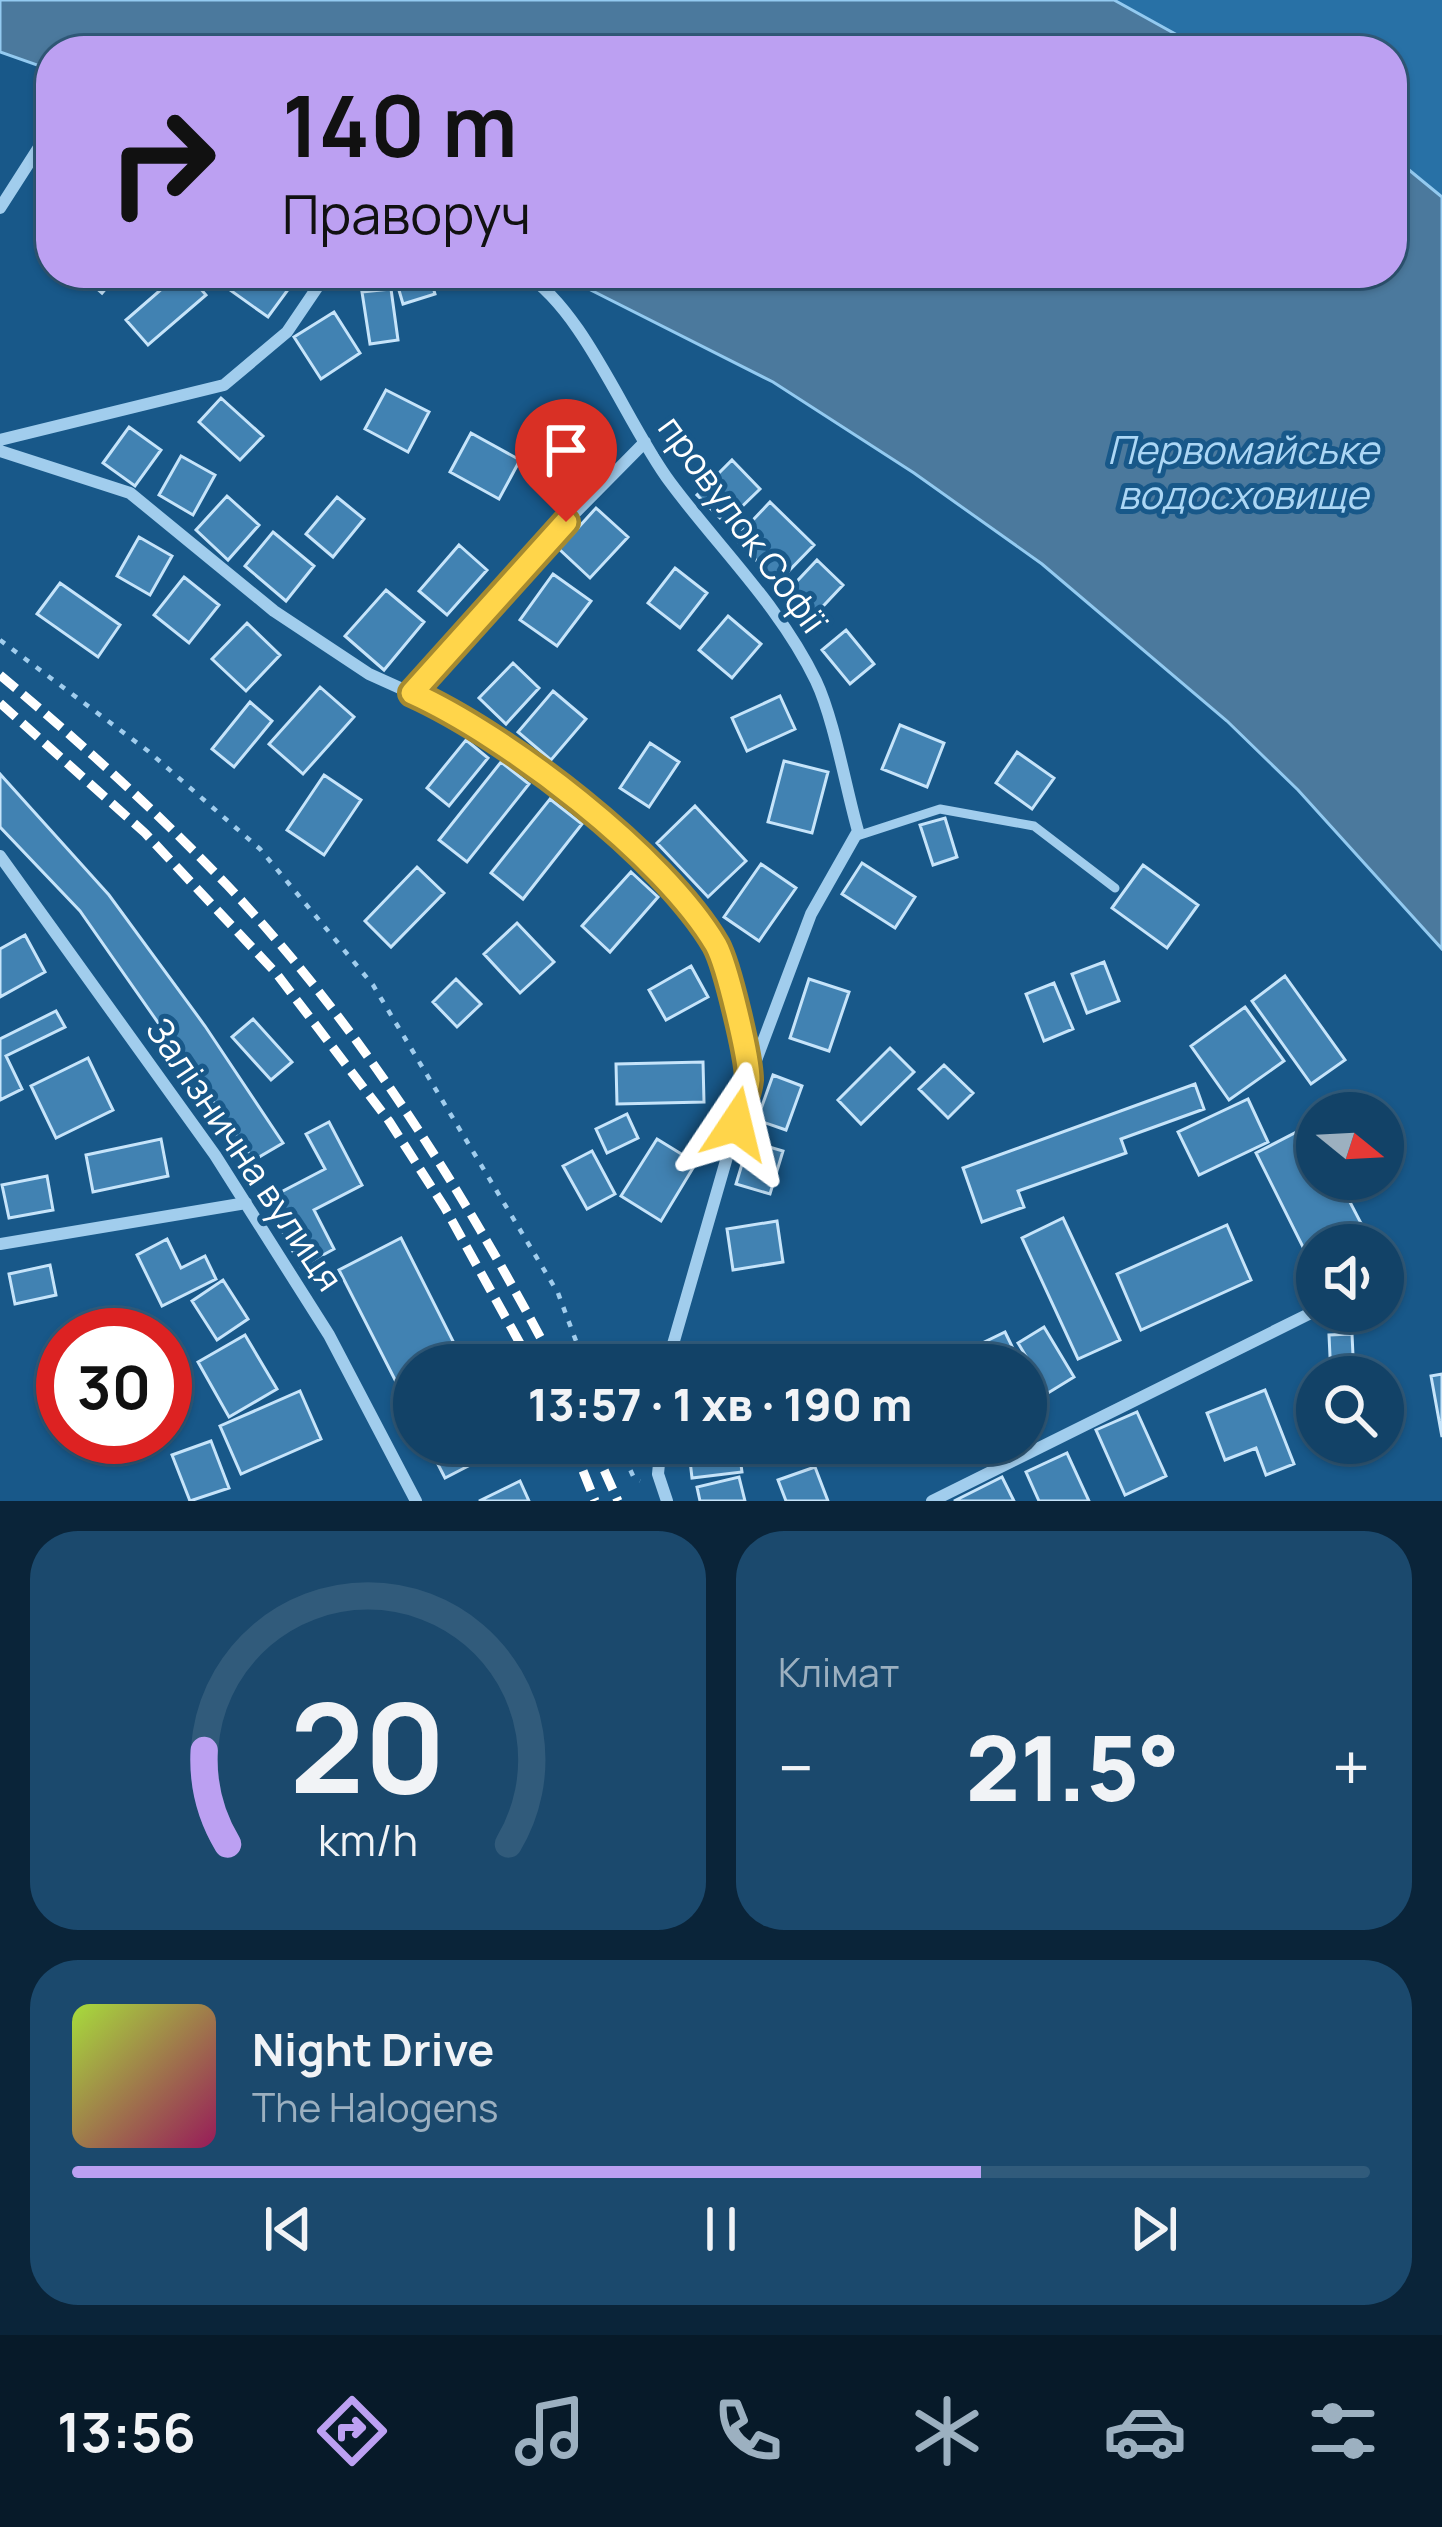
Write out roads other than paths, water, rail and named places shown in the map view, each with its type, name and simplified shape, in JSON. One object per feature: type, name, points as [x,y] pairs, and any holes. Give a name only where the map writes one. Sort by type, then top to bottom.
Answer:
[{"type":"street","points":[[0,208],[36,152]]},
{"type":"street","points":[[0,440],[224,385],[287,332],[317,288]]},
{"type":"street","name":"провулок Софії","points":[[545,288],[563,308],[669,480],[754,581],[817,683],[858,831],[854,837]]},
{"type":"street","points":[[412,693],[645,442]]},
{"type":"street","points":[[0,451],[130,493],[274,611],[369,674],[440,706],[555,783],[668,878],[718,948],[749,1081]]},
{"type":"street","points":[[673,1344],[749,1081],[811,914],[854,837]]},
{"type":"street","name":"Залізнична вулиця","points":[[0,856],[246,1203],[329,1335],[416,1501]]},
{"type":"street","points":[[0,1244],[246,1203]]},
{"type":"street","points":[[932,1501],[1296,1320]]},
{"type":"street","points":[[659,1464],[667,1501]]},
{"type":"lane","points":[[854,837],[940,808],[1034,826],[1115,888]]},
{"type":"water","points":[[0,0],[1114,0],[1179,36],[36,36],[36,65],[0,52]]},
{"type":"water","name":"Первомайське водосховище","points":[[1407,168],[1442,197],[1442,949],[1298,790],[1227,721],[1042,564],[914,473],[773,382],[587,288],[1407,288]]},
{"type":"railway","points":[[0,675],[200,857],[276,939],[408,1114],[485,1237],[544,1344]]},
{"type":"railway","points":[[0,703],[145,833],[276,973],[389,1121],[445,1208],[520,1344]]},
{"type":"railway","points":[[580,1464],[595,1501]]},
{"type":"railway","points":[[601,1464],[618,1501]]}]
